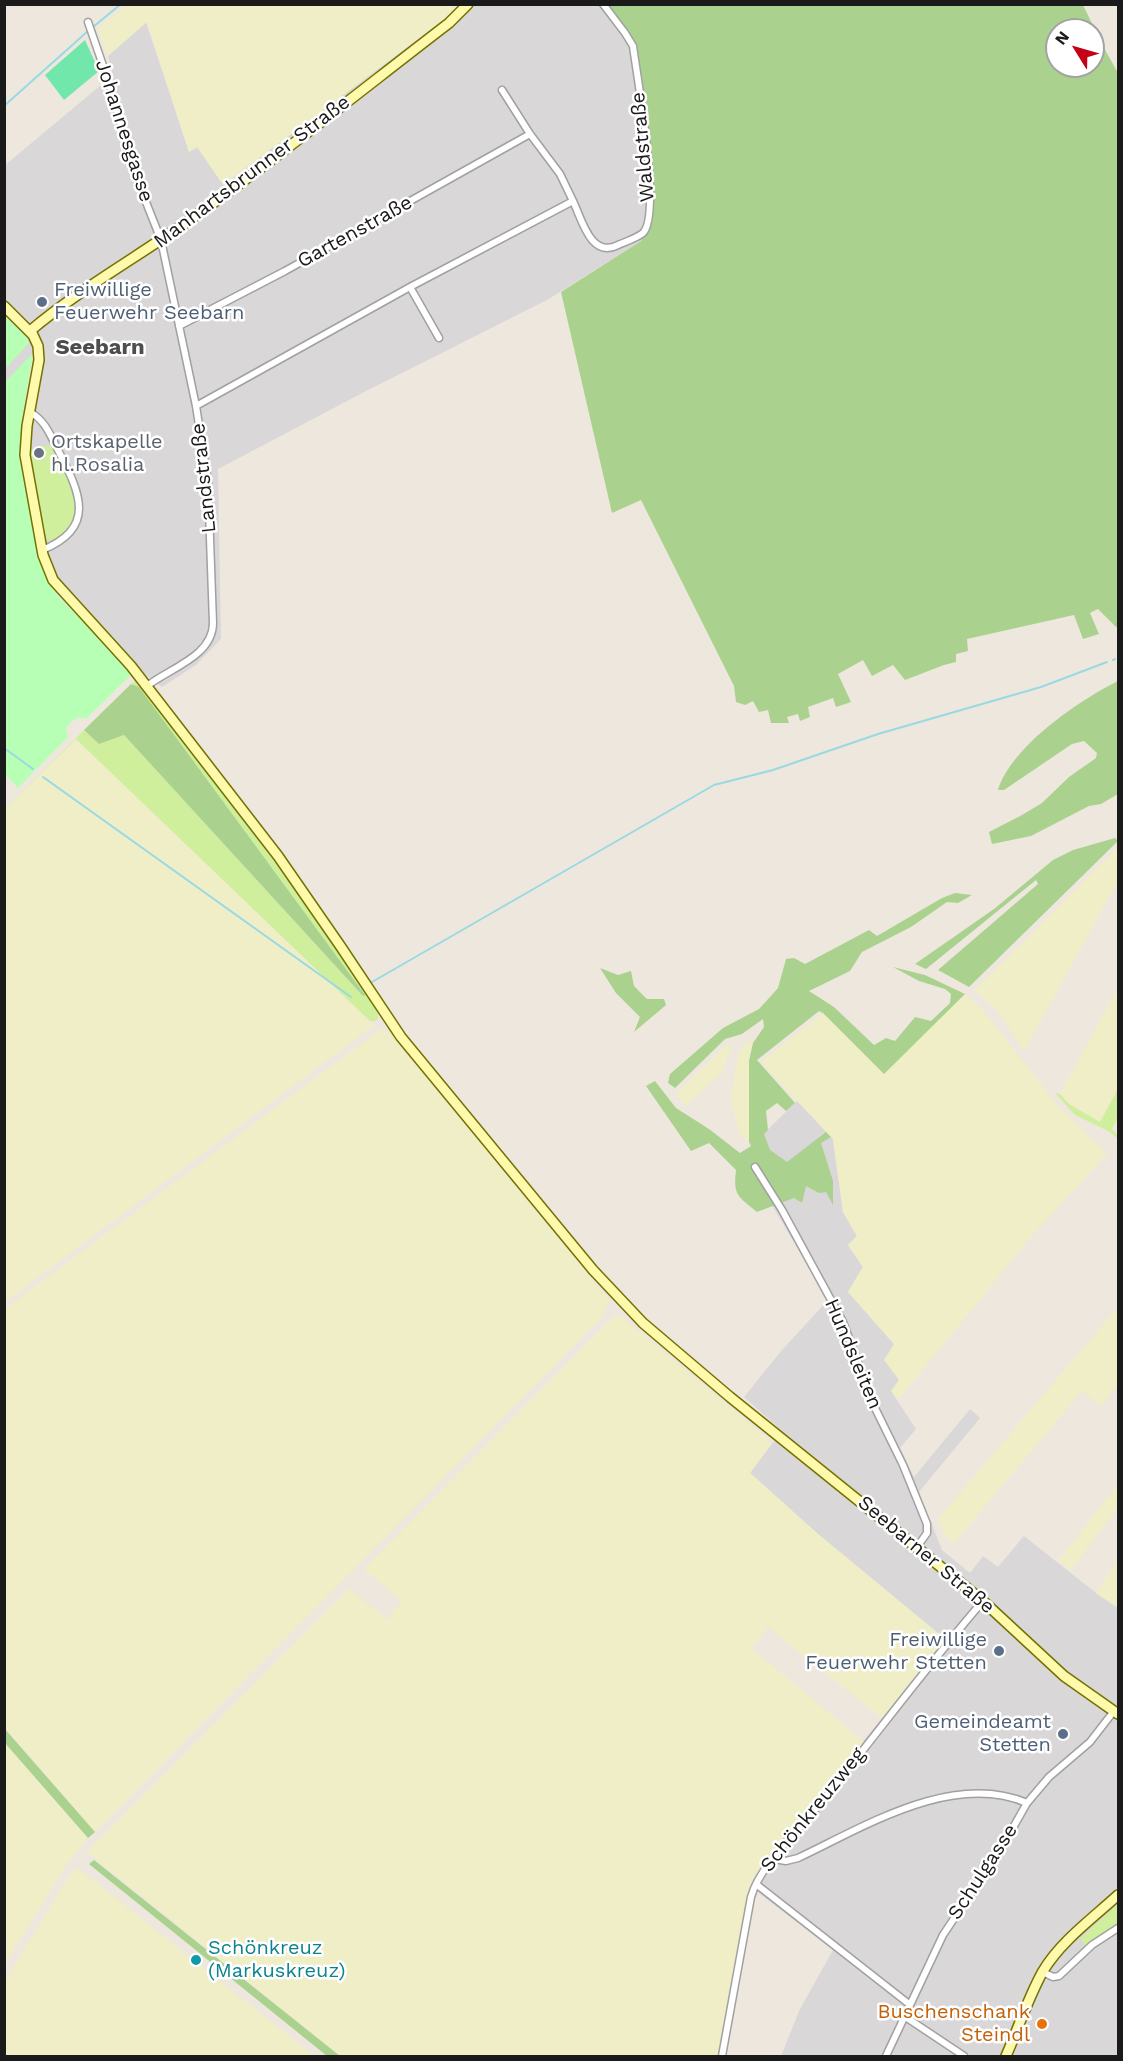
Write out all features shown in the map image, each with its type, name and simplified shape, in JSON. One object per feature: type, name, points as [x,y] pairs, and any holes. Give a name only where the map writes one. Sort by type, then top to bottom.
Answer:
[{"type":"main road","name":"Manhartsbrunner Straße","points":[[30,331],[55,311],[224,196],[440,31],[468,4]]},
{"type":"main road","points":[[4,306],[30,331]]},
{"type":"main road","name":"Seebarner Straße","points":[[30,331],[39,353],[29,412],[25,455],[42,550],[56,585],[118,651],[147,686],[278,856],[401,1037],[611,1290],[648,1327],[983,1601],[1056,1670],[1116,1713]]},
{"type":"main road","points":[[1006,2056],[1043,1972],[1053,1957],[1069,1939],[1119,1895]]},
{"type":"street","name":"Waldstraße","points":[[502,90],[530,134],[560,174],[592,241],[599,248],[611,249],[643,233],[649,221],[650,171],[633,46],[603,4]]},
{"type":"street","name":"Johannesgasse","points":[[88,22],[138,182],[161,240]]},
{"type":"street","name":"Gartenstraße","points":[[178,326],[285,272],[530,134]]},
{"type":"street","points":[[196,406],[410,287],[573,201]]},
{"type":"street","name":"Landstraße","points":[[147,686],[200,652],[210,640],[213,629],[208,482],[196,406],[161,240]]},
{"type":"street","points":[[410,287],[439,338]]},
{"type":"street","points":[[29,412],[38,418],[47,429],[75,484],[80,502],[79,518],[72,529],[55,544],[42,550]]},
{"type":"street","name":"Hundsleiten","points":[[755,1167],[782,1210],[843,1322],[875,1408],[903,1465],[927,1524],[927,1533],[917,1547]]},
{"type":"street","name":"Schönkreuzweg","points":[[722,2056],[749,1905],[756,1884],[920,1676],[983,1601]]},
{"type":"street","name":"Schulgasse","points":[[886,2056],[943,1935],[1002,1847],[1027,1803],[1049,1777],[1092,1739],[1116,1713]]},
{"type":"street","points":[[774,1859],[786,1861],[798,1858],[912,1805],[977,1792],[1005,1795],[1027,1803]]},
{"type":"street","points":[[756,1884],[909,2004]]},
{"type":"street","points":[[1043,1972],[1053,1977],[1059,1976],[1092,1945],[1119,1928]]},
{"type":"street","points":[[904,2016],[964,2056]]},
{"type":"shaded area","points":[[463,5],[606,5],[634,40],[652,170],[653,221],[641,241],[547,300],[218,469],[221,639],[196,665],[162,687],[142,672],[90,614],[62,589],[48,561],[29,452],[44,343],[5,384],[4,166],[113,75],[108,56],[146,22],[189,152]]},
{"type":"shaded area","points":[[797,1101],[833,1139],[843,1212],[857,1236],[848,1245],[863,1267],[848,1292],[894,1344],[899,1380],[891,1391],[916,1429],[900,1448],[914,1477],[970,1409],[980,1418],[919,1492],[942,1550],[970,1573],[983,1556],[998,1567],[1024,1536],[1118,1608],[1118,2056],[781,2056],[800,2009],[833,1950],[756,1891],[757,1874],[945,1639],[818,1534],[750,1473],[782,1431],[744,1397],[782,1350],[828,1300],[773,1207],[751,1146]]},
{"type":"green space","points":[[460,4],[461,7],[223,185],[197,147],[189,152],[147,22],[108,56],[97,28],[128,5]]},
{"type":"green space","points":[[606,5],[1083,5],[1089,18],[1045,18],[1045,78],[1105,78],[1105,50],[1118,73],[1118,626],[1116,627],[1098,609],[1090,613],[1099,634],[1083,639],[1074,615],[967,639],[968,651],[956,654],[956,662],[905,680],[893,665],[872,676],[863,660],[838,674],[851,702],[836,707],[833,698],[808,707],[810,717],[800,721],[798,714],[787,717],[789,723],[771,723],[768,710],[759,712],[753,701],[745,705],[736,702],[734,686],[641,500],[612,513],[561,292],[641,241],[653,220],[652,170],[634,40]]},
{"type":"green space","points":[[85,40],[99,71],[64,100],[45,75]]},
{"type":"green space","points":[[4,315],[26,336],[29,343],[5,369]]},
{"type":"green space","points":[[33,353],[23,411],[19,455],[38,558],[58,596],[133,673],[86,719],[79,717],[71,722],[66,728],[68,737],[18,788],[4,773],[4,383]]},
{"type":"green space","points":[[41,446],[52,446],[68,477],[75,499],[76,510],[67,530],[56,539],[50,540],[47,540],[45,534],[30,450],[33,449],[37,460],[40,461],[44,458]]},
{"type":"green space","points":[[135,681],[196,757],[311,911],[366,990],[377,1011],[378,1019],[370,1021],[76,739],[5,809],[84,730],[99,744],[124,735],[363,996],[139,688],[131,684]]},
{"type":"green space","points":[[1118,681],[1118,794],[1101,804],[1089,806],[1031,836],[992,844],[989,832],[1042,803],[1069,777],[1096,758],[1097,753],[1084,741],[1072,744],[1004,790],[998,790],[1017,757],[1048,726],[1084,700]]},
{"type":"green space","points":[[131,684],[139,687],[365,995],[363,996],[124,735],[99,744],[84,730]]},
{"type":"green space","points":[[76,739],[374,1025],[5,1302],[5,809]]},
{"type":"green space","points":[[1115,838],[1118,841],[969,987],[938,970],[1038,884],[1036,880],[926,969],[915,964],[994,909],[1053,860],[1073,850]]},
{"type":"green space","points":[[1118,847],[1118,881],[1024,1051],[998,1011],[975,990]]},
{"type":"green space","points":[[955,893],[972,895],[958,903],[947,902],[911,927],[862,952],[850,971],[809,991],[834,1007],[874,1045],[886,1038],[895,1041],[915,1017],[931,1021],[950,1003],[951,994],[945,989],[919,981],[893,967],[925,975],[965,994],[884,1074],[819,1011],[757,1060],[795,1103],[786,1111],[777,1103],[766,1111],[768,1130],[764,1134],[770,1150],[787,1162],[826,1132],[831,1137],[821,1143],[833,1181],[833,1205],[826,1192],[819,1193],[806,1186],[802,1203],[794,1198],[757,1212],[738,1195],[735,1185],[736,1170],[709,1143],[691,1151],[646,1086],[655,1081],[676,1108],[709,1129],[740,1153],[751,1146],[749,1142],[749,1061],[753,1043],[764,1027],[763,1019],[742,1034],[725,1039],[675,1088],[668,1083],[670,1074],[723,1028],[759,1009],[778,988],[786,959],[794,958],[805,964],[869,930],[877,936],[942,898]]},
{"type":"green space","points":[[600,968],[618,975],[631,971],[634,986],[647,999],[664,999],[666,1005],[634,1032],[640,1017],[616,993]]},
{"type":"green space","points":[[1118,988],[1118,1089],[1100,1123],[1069,1104],[1060,1094]]},
{"type":"green space","points":[[965,994],[981,1008],[1059,1107],[1107,1154],[1030,1238],[899,1399],[891,1391],[899,1380],[884,1360],[894,1344],[848,1292],[863,1267],[848,1245],[857,1236],[843,1212],[833,1139],[761,1062],[823,1013],[884,1074]]},
{"type":"green space","points":[[380,1030],[390,1033],[610,1301],[600,1319],[95,1832],[5,1728],[5,1309]]},
{"type":"green space","points":[[746,1041],[753,1043],[749,1061],[749,1142],[740,1135],[731,1102],[737,1059]]},
{"type":"green space","points":[[728,1043],[731,1048],[722,1072],[685,1106],[676,1094]]},
{"type":"green space","points":[[1118,1089],[1118,1117],[1112,1129],[1118,1139],[1108,1131],[1075,1115],[1055,1093],[1060,1094],[1069,1104],[1100,1122]]},
{"type":"green space","points":[[1118,1307],[1118,1384],[1101,1406],[1082,1391],[954,1543],[945,1536],[946,1533],[940,1528],[942,1525],[937,1520]]},
{"type":"green space","points":[[617,1315],[767,1438],[771,1444],[750,1473],[818,1534],[945,1639],[882,1718],[768,1627],[751,1648],[864,1742],[757,1874],[751,1885],[745,1906],[718,2056],[340,2056],[87,1852],[349,1589],[387,1619],[402,1601],[364,1569]]},
{"type":"green space","points":[[1118,1484],[1118,1507],[1071,1570],[1059,1560]]},
{"type":"green space","points":[[1118,1559],[1118,1608],[1096,1593]]},
{"type":"green space","points":[[4,1728],[95,1832],[88,1838],[5,1743]]},
{"type":"green space","points":[[4,1743],[88,1838],[67,1864],[5,1964]]},
{"type":"green space","points":[[94,1860],[340,2056],[327,2056],[89,1864]]},
{"type":"green space","points":[[78,1869],[314,2056],[5,2056],[5,1981],[71,1873]]},
{"type":"green space","points":[[1118,1904],[1118,1923],[1085,1945],[1080,1939]]},
{"type":"waterway","points":[[93,27],[121,4]]},
{"type":"waterway","points":[[4,106],[88,31]]},
{"type":"waterway","points":[[372,982],[714,785],[773,770],[878,734],[1041,687],[1107,662]]},
{"type":"waterway","points":[[4,748],[33,769]]},
{"type":"waterway","points":[[43,777],[351,997]]},
{"type":"place","name":"Freiwillige Feuerwehr Seebarn","points":[[42,302]]},
{"type":"place","name":"Ortskapelle hl.Rosalia","points":[[39,453]]},
{"type":"place","name":"Freiwillige Feuerwehr Stetten","points":[[999,1651]]},
{"type":"place","name":"Gemeindeamt Stetten","points":[[1063,1734]]},
{"type":"place","name":"Schönkreuz (Markuskreuz)","points":[[196,1960]]},
{"type":"place","name":"Buschenschank Steindl","points":[[1042,2024]]},
{"type":"district","name":"Seebarn","points":[[100,348]]}]
